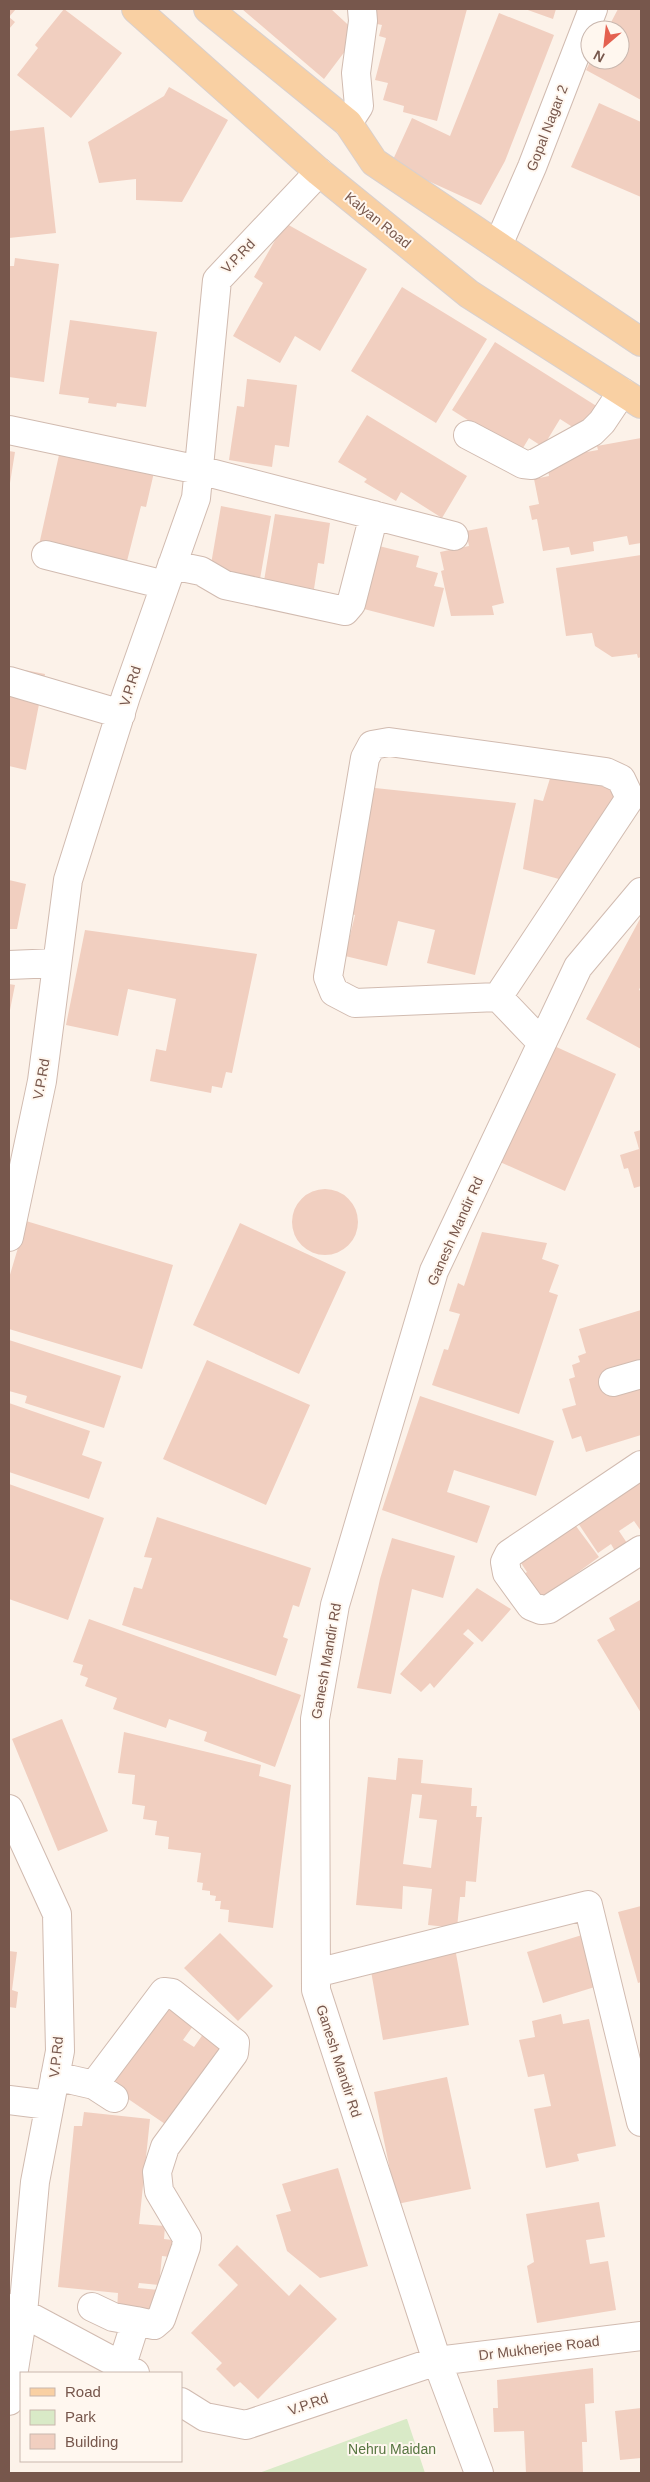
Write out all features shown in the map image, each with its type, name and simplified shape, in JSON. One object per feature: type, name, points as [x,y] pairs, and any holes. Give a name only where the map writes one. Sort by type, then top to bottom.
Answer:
[{"type":"main road","name":"Kalyan Road","points":[[136,9],[318,172],[469,294],[632,398]]},
{"type":"main road","points":[[208,9],[348,123],[374,162],[641,342]]},
{"type":"street","points":[[348,123],[359,106],[356,73],[363,21],[362,9]]},
{"type":"street","name":"Gopal Nagar 2","points":[[495,244],[502,236],[532,167],[593,9]]},
{"type":"street","name":"V.P.Rd","points":[[9,1237],[42,1081],[68,880],[121,714],[196,498],[216,280],[318,172]]},
{"type":"street","points":[[468,434],[523,464],[532,465],[541,462],[592,432],[632,398]]},
{"type":"street","points":[[9,430],[199,470],[454,536]]},
{"type":"street","points":[[46,555],[169,575],[201,571],[225,585],[346,611],[350,604],[374,516]]},
{"type":"street","points":[[9,681],[121,714]]},
{"type":"street","points":[[498,997],[630,798],[622,779],[606,772],[389,742],[372,744],[365,758],[328,977],[334,992],[355,1003],[498,997],[542,1043]]},
{"type":"street","name":"Ganesh Mandir Rd","points":[[479,2473],[437,2361],[316,1990],[315,1720],[335,1605],[434,1271],[578,967],[641,892]]},
{"type":"street","points":[[9,965],[57,963]]},
{"type":"street","points":[[613,1382],[641,1374]]},
{"type":"street","points":[[641,1466],[509,1554],[505,1562],[507,1572],[531,1606],[541,1610],[548,1609],[641,1550]]},
{"type":"street","name":"V.P.Rd","points":[[9,1809],[57,1914],[60,2051],[35,2182],[16,2310],[9,2401]]},
{"type":"street","points":[[316,1974],[588,1905],[641,2122]]},
{"type":"street","points":[[55,2076],[104,2091],[164,1992],[172,1993],[235,2043],[234,2053],[165,2147],[157,2172],[159,2191],[187,2238],[186,2248],[161,2319],[154,2325],[113,2317],[92,2307]]},
{"type":"street","points":[[9,2100],[49,2105]]},
{"type":"street","points":[[16,2310],[129,2369],[136,2321]]},
{"type":"street","name":"Dr Mukherjee Road","points":[[437,2361],[641,2336]]},
{"type":"street","name":"V.P.Rd","points":[[182,2403],[205,2417],[246,2425],[437,2361]]},
{"type":"green space","name":"Nehru Maidan","points":[[406,2419],[425,2473],[259,2473]]},
{"type":"building","points":[[9,9],[16,9],[9,17]]},
{"type":"building","points":[[64,9],[122,53],[71,118],[17,75],[38,48],[35,45]]},
{"type":"building","points":[[242,9],[331,9],[358,34],[324,79]]},
{"type":"building","points":[[376,9],[467,9],[437,121],[403,112],[404,106],[383,100],[388,83],[375,80],[386,38],[379,36],[382,25],[372,23]]},
{"type":"building","points":[[525,9],[556,9],[553,19]]},
{"type":"building","points":[[618,9],[641,9],[641,100],[586,70],[630,70],[630,20],[612,20]]},
{"type":"building","points":[[499,13],[554,35],[505,161],[481,205],[391,164],[412,118],[450,136]]},
{"type":"building","points":[[9,17],[15,22],[9,29]]},
{"type":"building","points":[[169,87],[228,120],[182,202],[136,200],[136,179],[99,183],[88,142],[164,96]]},
{"type":"building","points":[[599,103],[641,122],[641,197],[571,167]]},
{"type":"building","points":[[44,127],[56,233],[9,238],[9,131]]},
{"type":"building","points":[[285,223],[367,269],[320,351],[295,336],[280,363],[233,336],[263,283],[254,277]]},
{"type":"building","points":[[15,258],[59,264],[44,382],[9,377],[9,266],[14,266]]},
{"type":"building","points":[[402,287],[487,339],[436,423],[351,371]]},
{"type":"building","points":[[70,320],[157,332],[146,407],[117,403],[116,407],[88,403],[89,398],[59,394]]},
{"type":"building","points":[[495,342],[598,407],[582,433],[560,419],[543,447],[529,438],[520,453],[452,410]]},
{"type":"building","points":[[247,379],[297,385],[289,447],[275,445],[272,467],[229,460],[237,406],[244,407]]},
{"type":"building","points":[[367,415],[467,476],[442,518],[401,492],[396,501],[364,482],[367,479],[338,462]]},
{"type":"building","points":[[641,438],[641,543],[629,545],[627,536],[593,542],[594,551],[571,555],[569,547],[543,551],[537,519],[532,520],[529,506],[539,504],[534,479],[549,476],[548,469],[560,467],[558,457],[598,450],[597,446]]},
{"type":"building","points":[[61,446],[155,468],[146,507],[141,506],[126,565],[39,545]]},
{"type":"building","points":[[9,451],[15,452],[10,483],[9,483]]},
{"type":"building","points":[[221,506],[271,516],[260,579],[210,570]]},
{"type":"building","points":[[275,514],[330,523],[324,564],[318,563],[314,589],[264,581]]},
{"type":"building","points":[[487,527],[504,603],[492,606],[494,615],[451,616],[441,571],[444,570],[440,552],[469,546],[466,531]]},
{"type":"building","points":[[375,545],[419,556],[416,567],[438,573],[434,586],[444,588],[434,627],[360,608]]},
{"type":"building","points":[[641,555],[641,657],[638,658],[637,654],[612,657],[595,646],[592,633],[566,636],[556,568]]},
{"type":"building","points":[[9,667],[45,674],[26,770],[9,766]]},
{"type":"building","points":[[552,772],[619,791],[566,881],[523,869],[534,799],[543,801]]},
{"type":"building","points":[[375,788],[516,803],[475,975],[427,963],[435,930],[398,921],[387,966],[345,956],[355,915],[345,912]]},
{"type":"building","points":[[9,880],[26,884],[17,929],[9,929]]},
{"type":"building","points":[[641,917],[641,985],[639,990],[641,991],[641,1049],[586,1019]]},
{"type":"building","points":[[85,930],[257,954],[232,1073],[226,1072],[222,1088],[212,1086],[211,1093],[150,1081],[156,1049],[166,1051],[176,999],[128,989],[118,1036],[66,1025]]},
{"type":"building","points":[[9,984],[15,985],[10,1010],[9,1010]]},
{"type":"building","points":[[552,1045],[616,1074],[565,1191],[500,1162]]},
{"type":"building","points":[[641,1130],[641,1186],[634,1188],[628,1168],[624,1169],[620,1155],[639,1149],[634,1132]]},
{"type":"building","points":[[325,1189],[338,1192],[348,1199],[355,1209],[358,1222],[355,1235],[348,1245],[338,1252],[325,1255],[312,1252],[302,1245],[295,1235],[292,1222],[295,1209],[302,1199],[312,1192]]},
{"type":"building","points":[[26,1221],[173,1265],[142,1369],[9,1329],[9,1278]]},
{"type":"building","points":[[240,1223],[346,1272],[299,1374],[193,1325]]},
{"type":"building","points":[[482,1232],[547,1243],[542,1259],[559,1265],[549,1292],[558,1295],[519,1414],[432,1385],[444,1349],[448,1350],[460,1314],[449,1311],[458,1283],[464,1286]]},
{"type":"building","points":[[641,1310],[641,1435],[586,1452],[581,1436],[572,1439],[562,1409],[576,1405],[569,1379],[575,1377],[572,1365],[580,1362],[578,1356],[586,1353],[579,1329]]},
{"type":"building","points":[[9,1340],[121,1376],[104,1428],[25,1403],[27,1396],[9,1391]]},
{"type":"building","points":[[207,1360],[310,1405],[266,1505],[163,1459]]},
{"type":"building","points":[[420,1396],[554,1441],[536,1496],[454,1470],[447,1492],[490,1506],[477,1543],[382,1510]]},
{"type":"building","points":[[9,1403],[90,1431],[82,1455],[102,1462],[89,1499],[9,1472]]},
{"type":"building","points":[[641,1474],[641,1531],[634,1521],[619,1531],[627,1543],[615,1551],[611,1544],[598,1553],[574,1517]]},
{"type":"building","points":[[9,1484],[104,1518],[68,1620],[9,1599]]},
{"type":"building","points":[[157,1517],[311,1568],[299,1607],[293,1605],[283,1637],[288,1639],[276,1676],[122,1625],[134,1587],[142,1589],[152,1558],[144,1557]]},
{"type":"building","points":[[570,1518],[599,1557],[536,1603],[521,1576],[527,1572],[517,1557]]},
{"type":"building","points":[[392,1538],[455,1556],[443,1598],[412,1589],[391,1694],[357,1688],[380,1579]]},
{"type":"building","points":[[477,1588],[511,1609],[482,1642],[468,1629],[463,1634],[474,1643],[434,1688],[430,1683],[421,1692],[400,1674]]},
{"type":"building","points":[[640,1600],[641,1713],[597,1640],[615,1630],[609,1618]]},
{"type":"building","points":[[89,1619],[301,1695],[275,1767],[204,1741],[207,1732],[169,1719],[166,1728],[113,1709],[117,1698],[85,1686],[88,1678],[80,1675],[83,1665],[73,1662]]},
{"type":"building","points":[[62,1719],[108,1831],[58,1851],[12,1739]]},
{"type":"building","points":[[124,1732],[261,1765],[259,1776],[291,1785],[273,1928],[228,1922],[229,1910],[220,1909],[221,1901],[215,1901],[216,1896],[210,1895],[210,1891],[202,1890],[203,1883],[197,1882],[201,1853],[168,1849],[169,1837],[155,1835],[157,1821],[143,1819],[145,1806],[132,1804],[135,1775],[118,1773]]},
{"type":"building","points":[[398,1758],[423,1760],[421,1783],[472,1788],[471,1806],[477,1806],[476,1817],[482,1817],[476,1882],[466,1881],[465,1897],[460,1897],[457,1928],[428,1925],[432,1889],[403,1886],[402,1909],[356,1905],[368,1777],[396,1780]],"holes":[[[412,1794],[422,1795],[419,1818],[437,1820],[431,1868],[403,1864]]]},
{"type":"building","points":[[641,1906],[641,1982],[638,1983],[618,1912]]},
{"type":"building","points":[[220,1933],[273,1986],[238,2021],[184,1968]]},
{"type":"building","points":[[582,1935],[598,1986],[543,2003],[527,1952]]},
{"type":"building","points":[[455,1948],[469,2025],[383,2040],[371,1971]]},
{"type":"building","points":[[9,1951],[17,1952],[12,1990],[18,1992],[16,2008],[9,2007]]},
{"type":"building","points":[[168,1999],[198,2019],[183,2040],[194,2047],[206,2030],[227,2044],[171,2128],[109,2086]]},
{"type":"building","points":[[561,2014],[563,2024],[589,2019],[616,2146],[577,2154],[579,2161],[546,2168],[534,2109],[551,2106],[544,2074],[528,2077],[519,2040],[535,2037],[532,2021]]},
{"type":"building","points":[[447,2077],[471,2189],[397,2204],[374,2092]]},
{"type":"building","points":[[84,2112],[150,2119],[139,2224],[165,2226],[164,2239],[181,2241],[179,2258],[162,2256],[159,2285],[139,2283],[138,2288],[159,2290],[156,2314],[117,2310],[118,2293],[58,2287],[74,2126],[82,2126]]},
{"type":"building","points":[[338,2168],[368,2266],[320,2278],[287,2251],[276,2215],[291,2211],[282,2184]]},
{"type":"building","points":[[599,2202],[605,2237],[586,2240],[590,2264],[608,2261],[616,2310],[537,2323],[527,2266],[534,2262],[526,2214]]},
{"type":"building","points":[[237,2245],[289,2296],[300,2284],[337,2319],[258,2399],[240,2382],[234,2387],[216,2369],[222,2363],[191,2333],[238,2285],[218,2265]]},
{"type":"building","points":[[593,2368],[594,2403],[585,2404],[587,2442],[582,2442],[583,2472],[526,2473],[524,2431],[494,2432],[493,2408],[498,2408],[497,2380]]},
{"type":"building","points":[[641,2408],[641,2458],[620,2460],[615,2411]]}]
